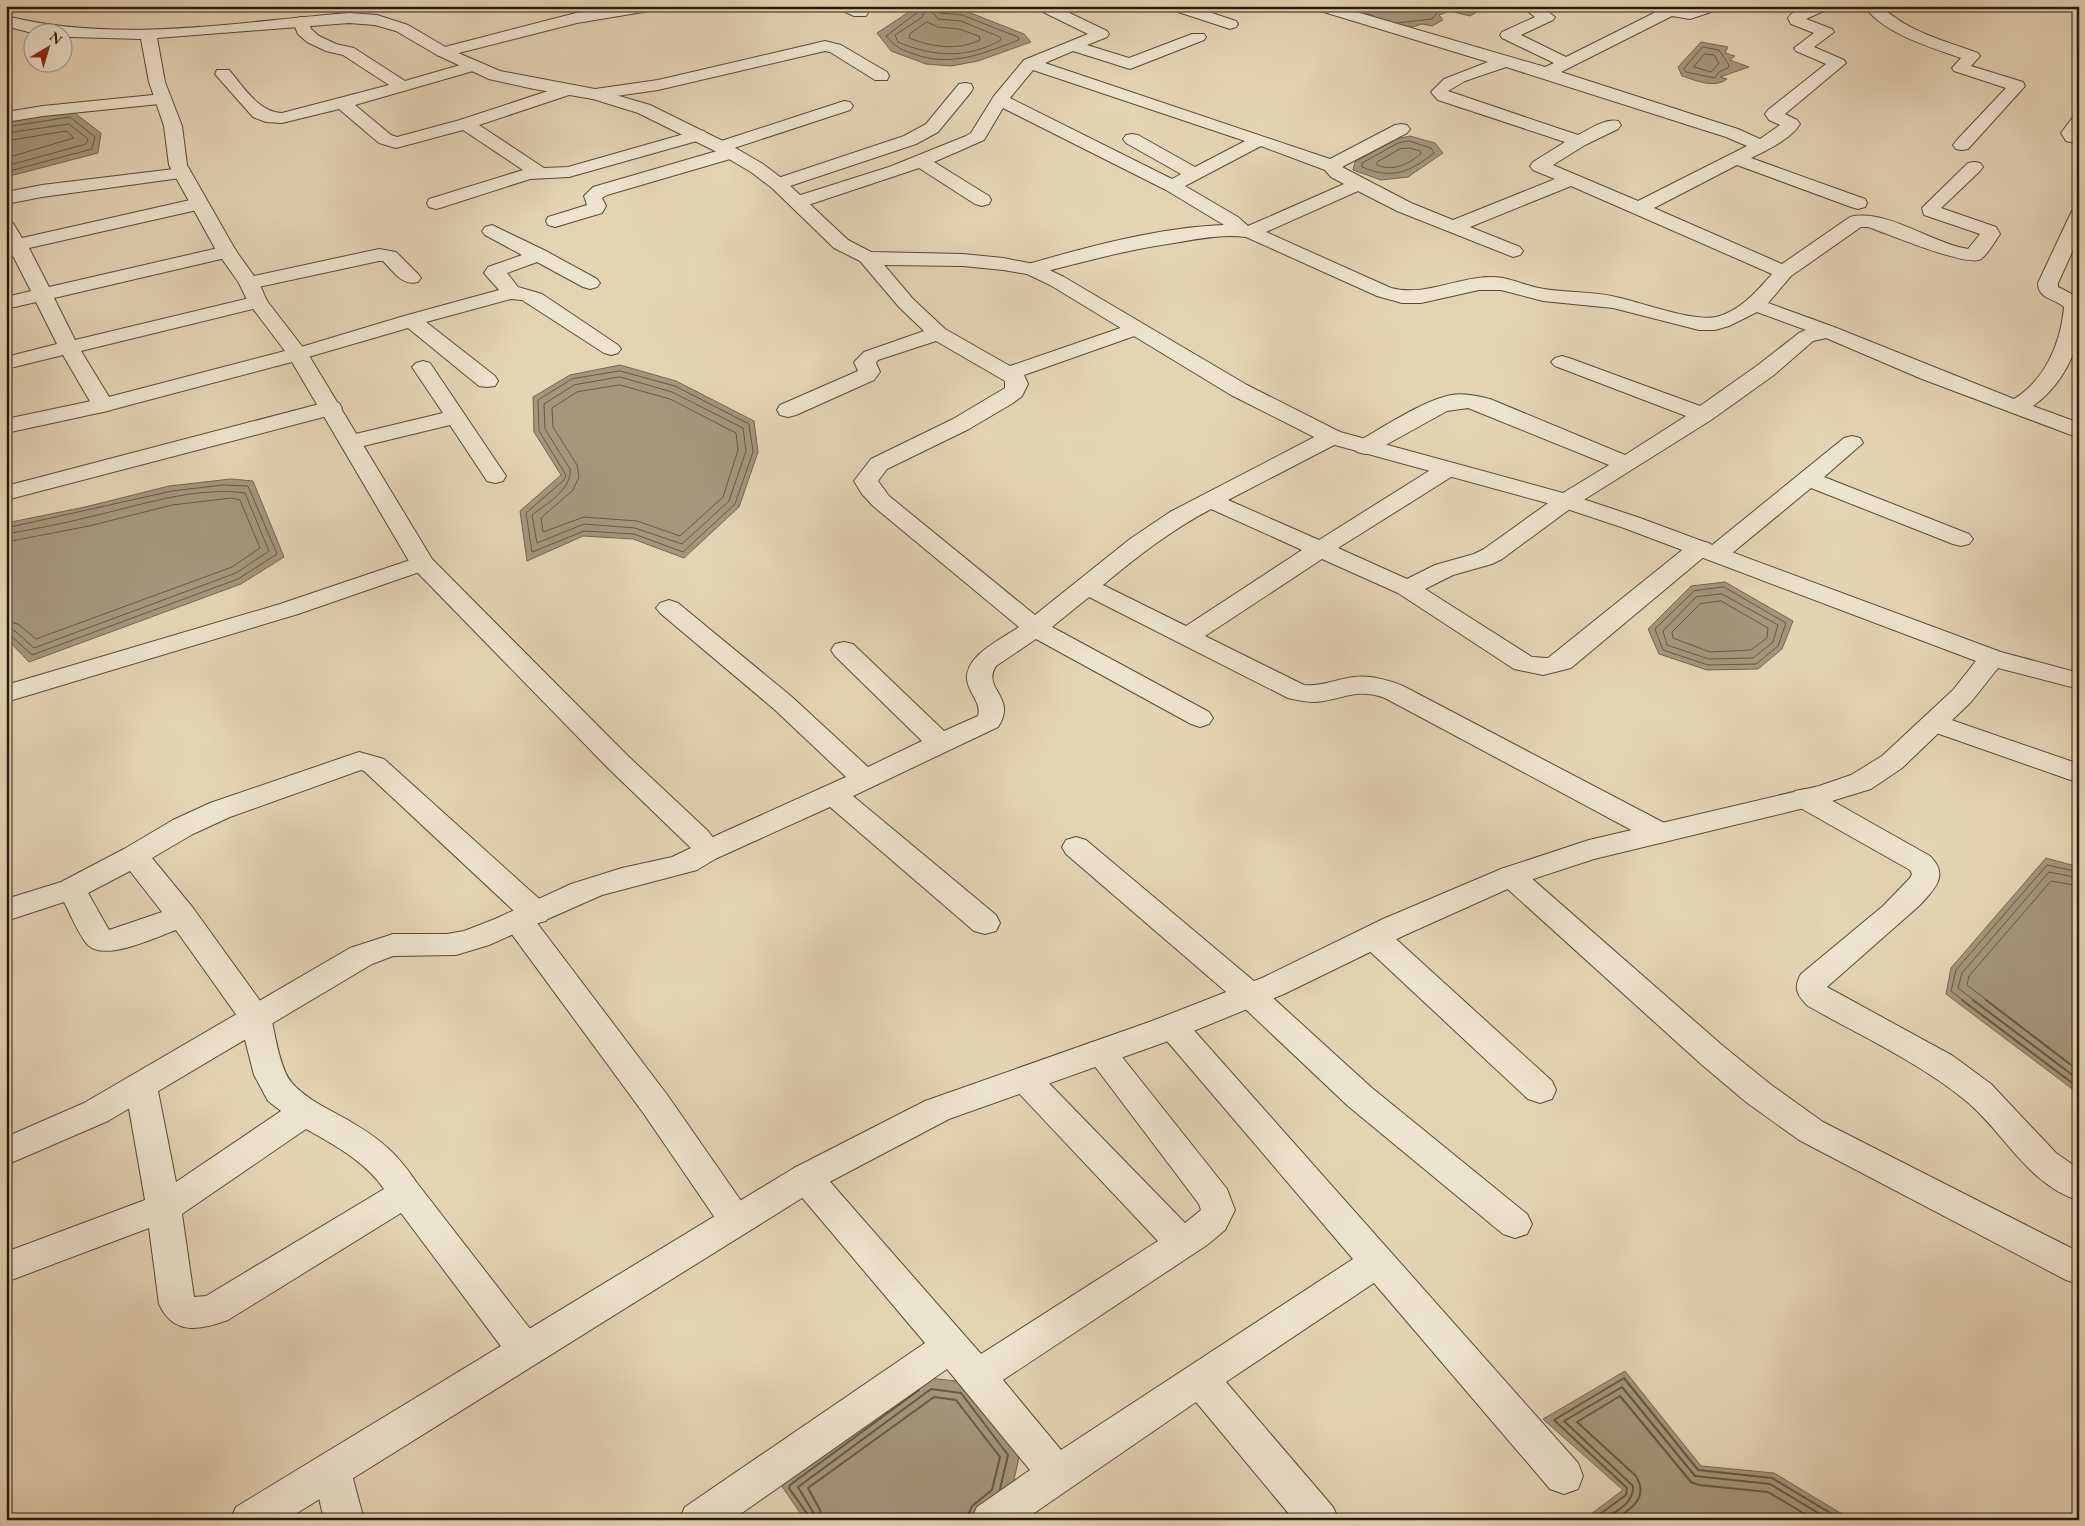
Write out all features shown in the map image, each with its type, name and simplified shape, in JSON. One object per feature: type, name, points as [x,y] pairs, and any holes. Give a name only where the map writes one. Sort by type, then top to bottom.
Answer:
[{"type":"street","points":[[443,52],[603,10],[649,6]]},
{"type":"street","points":[[844,6],[860,13]]},
{"type":"street","points":[[798,202],[921,161],[965,144],[978,136],[1000,100],[1030,63],[1100,34],[1042,6]]},
{"type":"street","points":[[1174,6],[1230,24]]},
{"type":"street","points":[[1320,6],[1398,31],[1547,73],[1732,134],[1761,146]]},
{"type":"street","points":[[1529,6],[1547,17],[1508,35],[1566,63]]},
{"type":"street","points":[[1547,73],[1665,9],[1690,14],[1715,6]]},
{"type":"street","points":[[1639,208],[1761,146],[1790,126],[1774,114],[1838,63],[1802,48],[1826,32],[1797,21],[1796,18],[1823,6]]},
{"type":"street","points":[[1872,6],[1884,18],[1923,39],[1972,56],[1960,68],[2017,86],[1962,145]]},
{"type":"street","points":[[297,17],[308,36],[326,46],[348,51],[403,87]]},
{"type":"street","points":[[6,21],[50,31],[148,34],[297,17],[377,20],[402,28],[443,52],[507,79],[594,94],[644,109],[698,135],[726,150],[778,184],[841,244],[868,257],[963,260],[1032,269],[1239,390],[1332,437],[1566,502],[1708,551],[1992,658],[2078,681]]},
{"type":"street","points":[[148,34],[163,100],[172,126],[178,165],[182,173],[227,252],[298,354],[422,563],[619,763],[698,838],[705,846],[705,852]]},
{"type":"street","points":[[1072,46],[1130,64],[1198,37]]},
{"type":"street","points":[[594,94],[658,85],[825,46],[835,48],[881,76]]},
{"type":"street","points":[[1506,61],[1455,80],[1441,87],[1439,92],[1444,96],[1579,142]]},
{"type":"street","points":[[1030,63],[1260,140],[1330,166],[1337,173],[1404,207],[1513,251]]},
{"type":"street","points":[[223,74],[264,117],[282,118],[343,104],[474,66]]},
{"type":"street","points":[[778,184],[910,140],[925,133],[932,128],[965,88]]},
{"type":"street","points":[[343,104],[390,142],[403,142],[466,124],[566,90]]},
{"type":"street","points":[[6,117],[43,111],[163,100]]},
{"type":"street","points":[[1000,100],[1172,186],[1246,231],[1384,292],[1402,297],[1421,297],[1491,283],[1543,295],[1614,302],[1699,324],[1712,325],[1721,323],[1755,305],[1784,272],[1857,221],[1863,220],[1964,255],[1974,255],[1990,234],[1989,231],[1931,211],[1974,167]]},
{"type":"street","points":[[555,221],[595,209],[597,206],[593,196],[600,191],[726,150],[844,106]]},
{"type":"street","points":[[2079,121],[2070,134],[2072,138],[2079,139]]},
{"type":"street","points":[[466,124],[540,173]]},
{"type":"street","points":[[1612,125],[1538,166],[1784,272]]},
{"type":"street","points":[[1330,166],[1401,129]]},
{"type":"street","points":[[436,203],[515,178],[540,173],[559,174],[569,172],[698,135]]},
{"type":"street","points":[[1132,138],[1195,174]]},
{"type":"street","points":[[1172,186],[1260,140]]},
{"type":"street","points":[[1737,158],[1858,203]]},
{"type":"street","points":[[921,161],[982,200]]},
{"type":"street","points":[[6,198],[42,191],[182,173]]},
{"type":"street","points":[[1453,227],[1570,180]]},
{"type":"street","points":[[1032,269],[1090,252],[1130,243],[1206,232],[1246,231],[1359,184]]},
{"type":"street","points":[[12,245],[199,204]]},
{"type":"street","points":[[2017,406],[2037,392],[2054,372],[2074,317],[2074,306],[2067,299],[2048,290],[2048,283],[2079,215]]},
{"type":"street","points":[[6,226],[12,245],[42,294],[69,348],[103,405]]},
{"type":"street","points":[[492,231],[590,283]]},
{"type":"street","points":[[6,302],[227,252]]},
{"type":"street","points":[[6,363],[69,348],[380,255],[389,256],[411,278]]},
{"type":"street","points":[[511,293],[509,287],[494,273],[495,271],[539,255]]},
{"type":"street","points":[[868,257],[906,303],[938,333],[1015,378],[1018,384],[1014,391],[1005,398],[961,424],[880,464],[866,481],[870,489],[881,501],[1035,628],[1200,718]]},
{"type":"street","points":[[6,426],[103,405],[298,354],[411,320],[511,293],[525,294],[535,298],[611,349]]},
{"type":"street","points":[[1755,305],[1827,331],[1930,374],[2017,406],[2079,432]]},
{"type":"street","points":[[411,320],[487,381]]},
{"type":"street","points":[[1006,374],[1136,329]]},
{"type":"street","points":[[1407,588],[1444,570],[1483,559],[1493,554],[1566,502],[1702,415],[1766,370],[1806,338],[1827,331]]},
{"type":"street","points":[[788,410],[866,375],[869,372],[865,362],[871,356],[938,333]]},
{"type":"street","points":[[1562,362],[1702,415]]},
{"type":"street","points":[[423,367],[495,476]]},
{"type":"street","points":[[1365,447],[1439,406],[1451,402],[1468,401],[1509,415],[1627,464]]},
{"type":"street","points":[[6,493],[331,408]]},
{"type":"street","points":[[351,442],[455,417]]},
{"type":"street","points":[[6,1152],[96,1112],[255,1017],[361,956],[379,948],[395,944],[430,946],[465,942],[527,917],[597,885],[667,868],[693,859],[989,721],[992,717],[993,709],[979,679],[981,667],[987,660],[1035,628],[1138,544],[1178,517],[1332,437]]},
{"type":"street","points":[[1209,500],[1407,588],[1523,663],[1536,667],[1550,668],[1562,662],[1708,551],[1808,479],[1852,443]]},
{"type":"street","points":[[1186,636],[1379,511],[1448,469]]},
{"type":"street","points":[[1808,479],[1960,539]]},
{"type":"street","points":[[6,694],[280,612],[422,563]]},
{"type":"street","points":[[1087,586],[1297,692],[1319,695],[1347,686],[1363,684],[1379,686],[1394,692],[1660,833]]},
{"type":"street","points":[[669,608],[783,703],[864,778]]},
{"type":"street","points":[[844,650],[941,744]]},
{"type":"street","points":[[250,1520],[806,1178],[937,1110],[1250,996],[1374,937],[1511,876],[1589,850],[1805,798],[1861,782],[1892,762],[1962,696],[1992,658]]},
{"type":"street","points":[[1934,722],[2079,774]]},
{"type":"street","points":[[6,910],[72,889],[183,827],[220,810],[348,764],[359,761],[374,765],[527,917],[626,1068],[656,1105],[736,1221]]},
{"type":"street","points":[[833,794],[985,923]]},
{"type":"street","points":[[1805,798],[1920,863],[1925,868],[1926,876],[1922,885],[1895,912],[1812,982],[1811,990],[1819,998],[1942,1065],[1979,1093],[2044,1163],[2079,1187]]},
{"type":"street","points":[[1076,847],[1250,996],[1360,1098],[1516,1224]]},
{"type":"street","points":[[134,856],[182,916],[255,1017],[270,1075],[280,1092],[305,1112],[372,1152],[389,1169],[404,1193],[525,1350]]},
{"type":"street","points":[[1511,876],[1712,1055],[1758,1093],[1811,1132],[2079,1269]]},
{"type":"street","points":[[72,889],[98,937],[106,941],[118,939],[182,916]]},
{"type":"street","points":[[1374,937],[1540,1090]]},
{"type":"street","points":[[1172,1026],[1564,1476]]},
{"type":"street","points":[[977,1377],[1182,1243],[1213,1220],[1218,1210],[1215,1200],[1100,1052]]},
{"type":"street","points":[[1025,1079],[1182,1243]]},
{"type":"street","points":[[141,1086],[164,1208],[178,1304],[186,1312],[200,1314],[215,1309],[404,1193]]},
{"type":"street","points":[[6,1267],[164,1208],[305,1112]]},
{"type":"street","points":[[806,1178],[977,1377],[1057,1474]]},
{"type":"street","points":[[991,1520],[1057,1474],[1378,1261]]},
{"type":"street","points":[[699,1520],[950,1346]]},
{"type":"street","points":[[1200,1379],[1319,1520]]},
{"type":"street","points":[[332,1471],[344,1520]]},
{"type":"water","points":[[1401,6],[1465,6],[1462,8],[1477,12],[1470,16],[1450,11],[1439,15],[1443,20],[1432,26],[1422,24],[1413,27],[1404,26],[1397,28],[1370,19],[1374,16],[1365,13],[1374,7],[1388,10]]},
{"type":"water","points":[[915,8],[963,10],[1024,34],[1031,42],[978,61],[951,66],[926,64],[891,51],[877,33]]},
{"type":"water","points":[[1701,42],[1728,47],[1725,53],[1735,56],[1730,60],[1749,67],[1720,77],[1727,79],[1722,82],[1710,84],[1682,76],[1678,67]]},
{"type":"water","points":[[72,111],[101,133],[98,153],[6,177],[6,122]]},
{"type":"water","points":[[1410,136],[1435,143],[1443,153],[1408,177],[1381,180],[1353,170],[1355,162],[1396,139]]},
{"type":"water","points":[[620,365],[676,381],[754,421],[758,452],[739,507],[684,558],[633,539],[583,536],[527,561],[520,511],[561,475],[534,432],[533,397],[570,375]]},
{"type":"water","points":[[231,479],[253,481],[284,557],[241,584],[29,662],[6,638],[6,523],[85,507],[169,486]]},
{"type":"water","points":[[1725,582],[1793,621],[1782,649],[1758,669],[1707,670],[1659,654],[1648,629],[1691,586]]},
{"type":"water","points":[[2046,858],[2079,867],[2079,1094],[1946,994],[1951,968]]},
{"type":"water","points":[[1625,1371],[1701,1466],[1774,1473],[1852,1520],[1583,1520],[1623,1490],[1543,1419]]},
{"type":"water","points":[[928,1378],[966,1382],[1020,1453],[1009,1502],[982,1520],[805,1520],[781,1485]]}]
